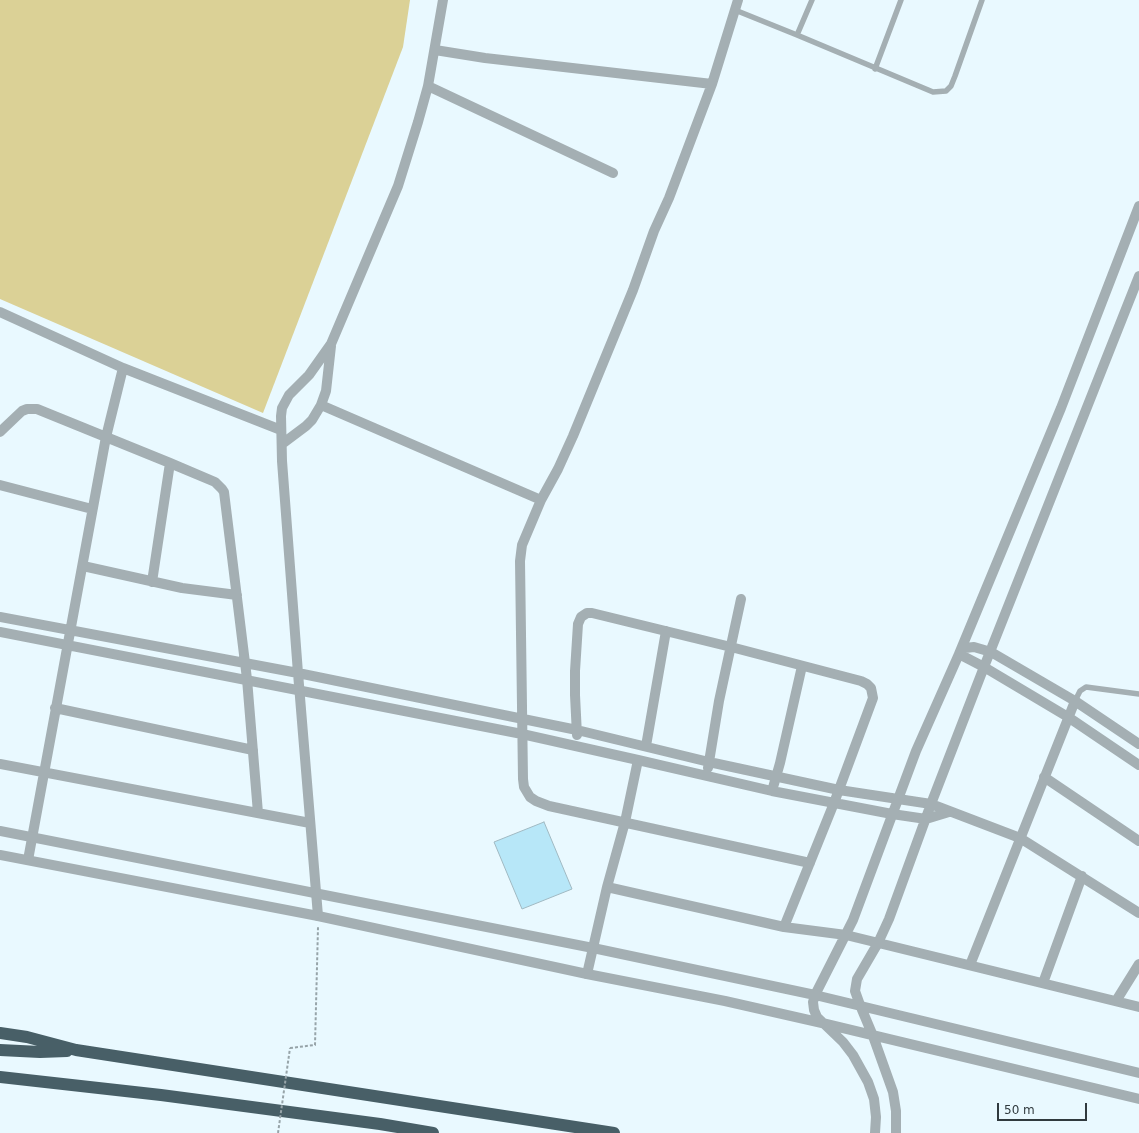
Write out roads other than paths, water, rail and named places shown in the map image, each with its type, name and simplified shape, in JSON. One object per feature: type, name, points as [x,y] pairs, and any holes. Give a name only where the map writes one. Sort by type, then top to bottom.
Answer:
[{"type":"highway","points":[[0,1033],[33,1038],[76,1050],[614,1133]]},
{"type":"highway","points":[[0,1050],[40,1052],[76,1050]]},
{"type":"highway","points":[[0,1077],[161,1094],[380,1124],[433,1133]]},
{"type":"street","points":[[318,916],[282,461],[281,416],[285,401],[294,389],[309,375],[331,344],[398,186],[428,86],[443,0]]},
{"type":"street","points":[[738,0],[712,84],[669,198],[654,231],[633,290],[573,436],[558,469],[541,500],[524,539],[520,561],[524,787],[530,797],[549,806],[810,863]]},
{"type":"street","points":[[435,50],[485,58],[712,84]]},
{"type":"street","points":[[428,86],[612,173]]},
{"type":"street","points":[[875,1133],[876,1117],[874,1099],[868,1082],[853,1054],[843,1042],[817,1017],[814,1010],[815,995],[846,935],[916,751],[959,654],[1062,408],[1139,209]]},
{"type":"street","points":[[896,1133],[896,1111],[893,1092],[874,1036],[855,991],[855,985],[878,943],[889,919],[931,804],[984,667],[1139,276]]},
{"type":"street","points":[[0,312],[123,368],[281,430]]},
{"type":"street","points":[[282,444],[306,426],[315,417],[321,406],[326,391],[331,344]]},
{"type":"street","points":[[28,860],[67,645],[83,566],[92,509],[106,438],[123,368]]},
{"type":"street","points":[[321,406],[541,500]]},
{"type":"street","points":[[0,432],[22,411],[31,408],[36,409],[215,482],[222,489],[224,492],[247,679],[258,813]]},
{"type":"street","points":[[152,582],[170,463]]},
{"type":"street","points":[[0,485],[92,509]]},
{"type":"street","points":[[83,566],[182,588],[237,595]]},
{"type":"street","points":[[707,776],[719,702],[741,599]]},
{"type":"street","points":[[578,746],[575,707],[575,671],[578,624],[581,617],[587,613],[731,647],[861,681],[867,684],[871,688],[873,698],[834,803],[784,927]]},
{"type":"street","points":[[0,616],[298,673],[577,730],[709,762],[839,790],[931,804],[1020,838],[1139,913]]},
{"type":"street","points":[[646,746],[666,631]]},
{"type":"street","points":[[0,632],[247,679],[522,734],[772,791],[834,803],[926,819],[949,812]]},
{"type":"street","points":[[959,654],[965,648],[974,647],[991,652],[1076,701],[1139,744]]},
{"type":"street","points":[[959,654],[984,667],[1068,717],[1139,765]]},
{"type":"street","points":[[772,791],[777,777],[802,666]]},
{"type":"street","points":[[970,965],[1068,717],[1076,701]]},
{"type":"street","points":[[56,708],[253,750]]},
{"type":"street","points":[[587,974],[607,887],[625,822],[638,760]]},
{"type":"street","points":[[0,764],[310,823]]},
{"type":"street","points":[[1044,777],[1139,841]]},
{"type":"street","points":[[0,831],[593,948],[815,995],[1139,1073]]},
{"type":"street","points":[[0,855],[318,916],[822,1023],[1138,1096]]},
{"type":"street","points":[[1043,983],[1082,876]]},
{"type":"street","points":[[607,887],[784,927],[846,935],[1139,1007]]},
{"type":"street","points":[[1116,1001],[1139,964]]},
{"type":"lane","points":[[796,35],[812,0]]},
{"type":"lane","points":[[875,69],[901,0]]},
{"type":"lane","points":[[735,10],[933,92],[946,91],[953,81],[982,0]]},
{"type":"lane","points":[[1076,701],[1080,691],[1086,687],[1139,694]]}]
